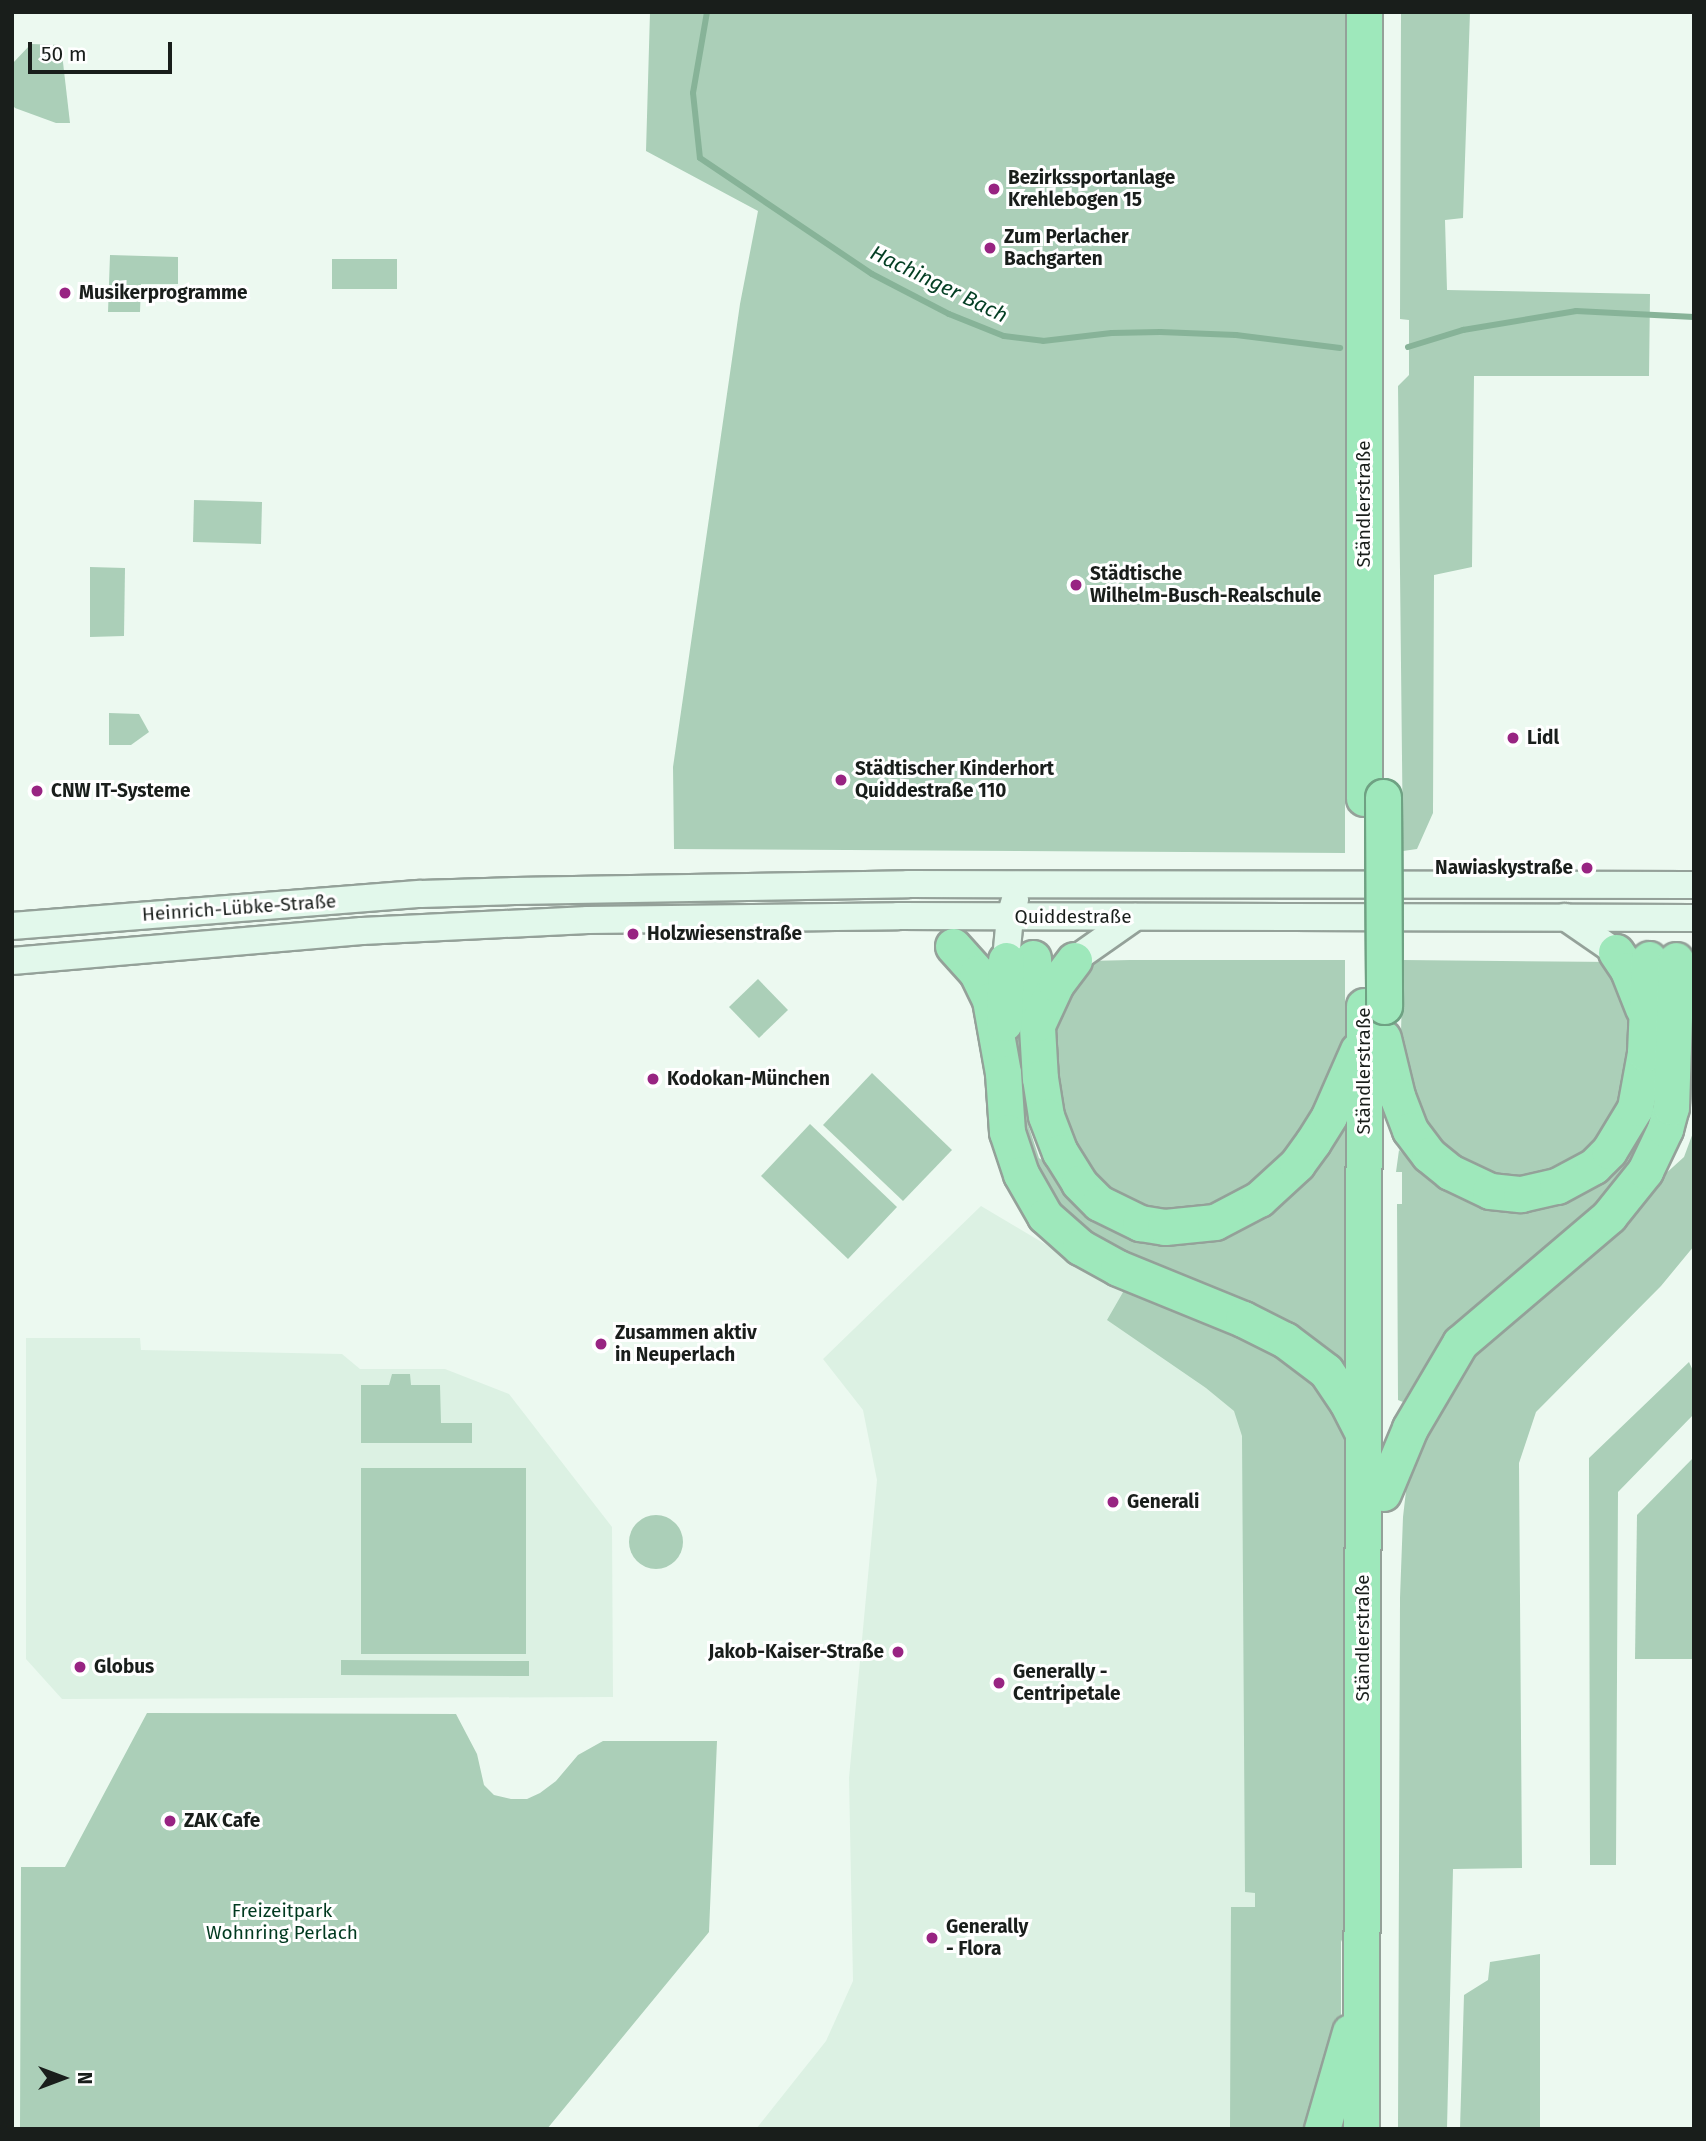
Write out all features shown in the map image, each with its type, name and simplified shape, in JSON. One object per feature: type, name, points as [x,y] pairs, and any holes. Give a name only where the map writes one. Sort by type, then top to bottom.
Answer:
[{"type":"highway","name":"Ständlerstraße","points":[[1364,12],[1374,1022],[1384,1493],[1382,2129]]},
{"type":"highway","name":"Ständlerstraße","points":[[1373,797],[1384,12]]},
{"type":"highway","points":[[953,946],[977,973],[989,1000],[1003,1073],[1007,1132],[1021,1174],[1045,1216],[1080,1247],[1118,1268],[1243,1319],[1309,1357],[1340,1390],[1363,1436]]},
{"type":"highway","points":[[1020,959],[1037,1027],[1046,1116],[1060,1152],[1079,1183],[1099,1203],[1140,1223],[1165,1227],[1215,1222],[1259,1199],[1278,1184],[1297,1164],[1329,1116],[1374,1022]]},
{"type":"highway","points":[[1003,1073],[1020,959]]},
{"type":"highway","points":[[1037,1027],[1056,984],[1074,960]]},
{"type":"highway","points":[[1374,1022],[1410,1130],[1429,1155],[1471,1184],[1501,1193],[1521,1194],[1557,1186],[1574,1178],[1594,1166],[1620,1137],[1640,1089],[1660,1017],[1658,964]]},
{"type":"highway","points":[[1384,1493],[1410,1428],[1460,1343],[1609,1216],[1645,1171],[1665,1129],[1671,1107],[1660,1017],[1658,964]]},
{"type":"highway","name":"Ständlerstraße","points":[[1361,2129],[1363,1436],[1374,1022]]},
{"type":"highway","points":[[1322,2129],[1350,2030],[1362,2015]]},
{"type":"main road","name":"Quiddestraße","points":[[466,892],[1020,885],[1694,885]]},
{"type":"main road","points":[[1020,885],[1020,959]]},
{"type":"main road","points":[[1565,917],[1658,964],[1672,918],[1666,885]]},
{"type":"main road","name":"Heinrich-Lübke-Straße","points":[[12,926],[466,892]]},
{"type":"main road","name":"Quiddestraße","points":[[452,925],[898,916],[1672,918]]},
{"type":"main road","points":[[898,916],[953,946]]},
{"type":"main road","points":[[1074,960],[1135,917]]},
{"type":"main road","name":"Heinrich-Lübke-Straße","points":[[12,961],[452,925]]},
{"type":"shaded area","points":[[981,1206],[1060,1253],[1126,1287],[1302,1361],[1286,2129],[756,2129],[826,2041],[853,1981],[849,1778],[877,1480],[863,1410],[823,1359]]},
{"type":"shaded area","points":[[26,1338],[140,1338],[141,1350],[342,1354],[360,1369],[445,1369],[509,1394],[612,1527],[613,1697],[62,1699],[26,1659]]},
{"type":"green space","points":[[650,12],[1352,12],[1351,798],[1345,798],[1345,853],[674,849],[673,767],[740,304],[758,211],[646,151]]},
{"type":"green space","points":[[1401,12],[1470,12],[1463,218],[1445,220],[1447,290],[1650,294],[1649,376],[1474,376],[1472,567],[1434,575],[1433,813],[1417,849],[1403,851],[1398,386],[1409,375],[1409,320],[1400,319]]},
{"type":"green space","points":[[31,44],[61,45],[70,123],[56,123],[15,108],[12,104],[12,64]]},
{"type":"green space","points":[[110,255],[178,257],[178,284],[141,284],[140,312],[108,312]]},
{"type":"green space","points":[[332,259],[397,259],[397,289],[332,289]]},
{"type":"green space","points":[[194,500],[262,502],[261,544],[193,542]]},
{"type":"green space","points":[[90,567],[125,568],[124,636],[90,637]]},
{"type":"green space","points":[[109,713],[139,714],[149,732],[131,745],[109,745]]},
{"type":"green space","points":[[1021,958],[1022,1067],[1028,1124],[1039,1158],[1159,1239],[1324,1156],[1339,1139],[1349,1119],[1348,1370],[1337,1357],[1312,1339],[1107,1249],[1044,1194],[1014,1097],[1012,959]]},
{"type":"green space","points":[[1345,960],[1345,1006],[1351,1006],[1349,1032],[1326,1109],[1248,1191],[1191,1214],[1133,1206],[1091,1176],[1065,1125],[1057,1071],[1056,1017],[1087,961]]},
{"type":"green space","points":[[1403,960],[1616,962],[1633,1021],[1615,1123],[1565,1170],[1501,1182],[1435,1152],[1400,1068]]},
{"type":"green space","points":[[758,979],[788,1010],[759,1038],[729,1007]]},
{"type":"green space","points":[[872,1073],[952,1150],[903,1201],[823,1125]]},
{"type":"green space","points":[[1662,1076],[1647,1138],[1616,1191],[1443,1344],[1424,1367],[1403,1402],[1398,1400],[1397,1204],[1402,1204],[1402,1172],[1396,1172],[1399,1150],[1415,1164],[1544,1203]]},
{"type":"green space","points":[[810,1124],[897,1207],[848,1259],[761,1176]]},
{"type":"green space","points":[[1694,1130],[1694,1246],[1661,1286],[1536,1412],[1519,1463],[1522,1868],[1453,1869],[1447,2129],[1398,2129],[1400,1598],[1407,1482],[1427,1417],[1461,1368],[1595,1254],[1640,1208],[1663,1176],[1684,1157]]},
{"type":"green space","points":[[1126,1287],[1302,1361],[1352,1440],[1352,1916],[1341,1942],[1341,2017],[1336,2047],[1312,2129],[1230,2129],[1231,1907],[1255,1907],[1255,1893],[1245,1892],[1242,1436],[1234,1411],[1206,1388],[1107,1320]]},
{"type":"green space","points":[[1689,1362],[1694,1373],[1694,1414],[1618,1492],[1616,1865],[1590,1865],[1589,1458]]},
{"type":"green space","points":[[392,1374],[410,1374],[411,1385],[440,1385],[441,1423],[472,1423],[472,1443],[361,1443],[361,1385],[389,1385]]},
{"type":"green space","points":[[1694,1457],[1694,1659],[1635,1659],[1637,1515]]},
{"type":"green space","points":[[361,1468],[526,1468],[526,1654],[361,1654]]},
{"type":"green space","points":[[656,1515],[675,1523],[683,1542],[675,1561],[656,1569],[637,1561],[629,1542],[637,1523]]},
{"type":"green space","points":[[341,1660],[529,1661],[529,1676],[341,1675]]},
{"type":"green space","name":"Freizeitpark Wohnring Perlach","points":[[147,1713],[456,1714],[477,1754],[484,1785],[494,1795],[511,1799],[527,1799],[540,1793],[556,1781],[578,1755],[603,1741],[717,1741],[709,1932],[547,2129],[20,2129],[21,1867],[65,1867]]},
{"type":"green space","points":[[1540,1954],[1540,2129],[1460,2129],[1464,1995],[1488,1980],[1490,1962]]},
{"type":"waterway","name":"Hachinger Bach","points":[[707,12],[693,93],[700,158],[872,274],[949,314],[1004,336],[1043,341],[1112,333],[1160,332],[1236,335],[1340,348]]},
{"type":"waterway","name":"Hachinger Bach","points":[[1408,347],[1463,330],[1576,311],[1694,317]]},
{"type":"place","name":"Bezirkssportanlage Krehlebogen 15","points":[[994,189]]},
{"type":"place","name":"Zum Perlacher Bachgarten","points":[[990,248]]},
{"type":"place","name":"Musikerprogramme","points":[[65,293]]},
{"type":"place","name":"Städtische Wilhelm-Busch-Realschule","points":[[1076,585]]},
{"type":"place","name":"Lidl","points":[[1513,738]]},
{"type":"place","name":"Städtischer Kinderhort Quiddestraße 110","points":[[841,780]]},
{"type":"place","name":"CNW IT-Systeme","points":[[37,791]]},
{"type":"place","name":"Nawiaskystraße","points":[[1587,868]]},
{"type":"place","name":"Holzwiesenstraße","points":[[633,934]]},
{"type":"place","name":"Kodokan-München","points":[[653,1079]]},
{"type":"place","name":"Zusammen aktiv in Neuperlach","points":[[601,1344]]},
{"type":"place","name":"Generali","points":[[1113,1502]]},
{"type":"place","name":"Jakob-Kaiser-Straße","points":[[898,1652]]},
{"type":"place","name":"Globus","points":[[80,1667]]},
{"type":"place","name":"Generally - Centripetale","points":[[999,1683]]},
{"type":"place","name":"ZAK Cafe","points":[[170,1821]]},
{"type":"place","name":"Generally - Flora","points":[[932,1938]]}]
